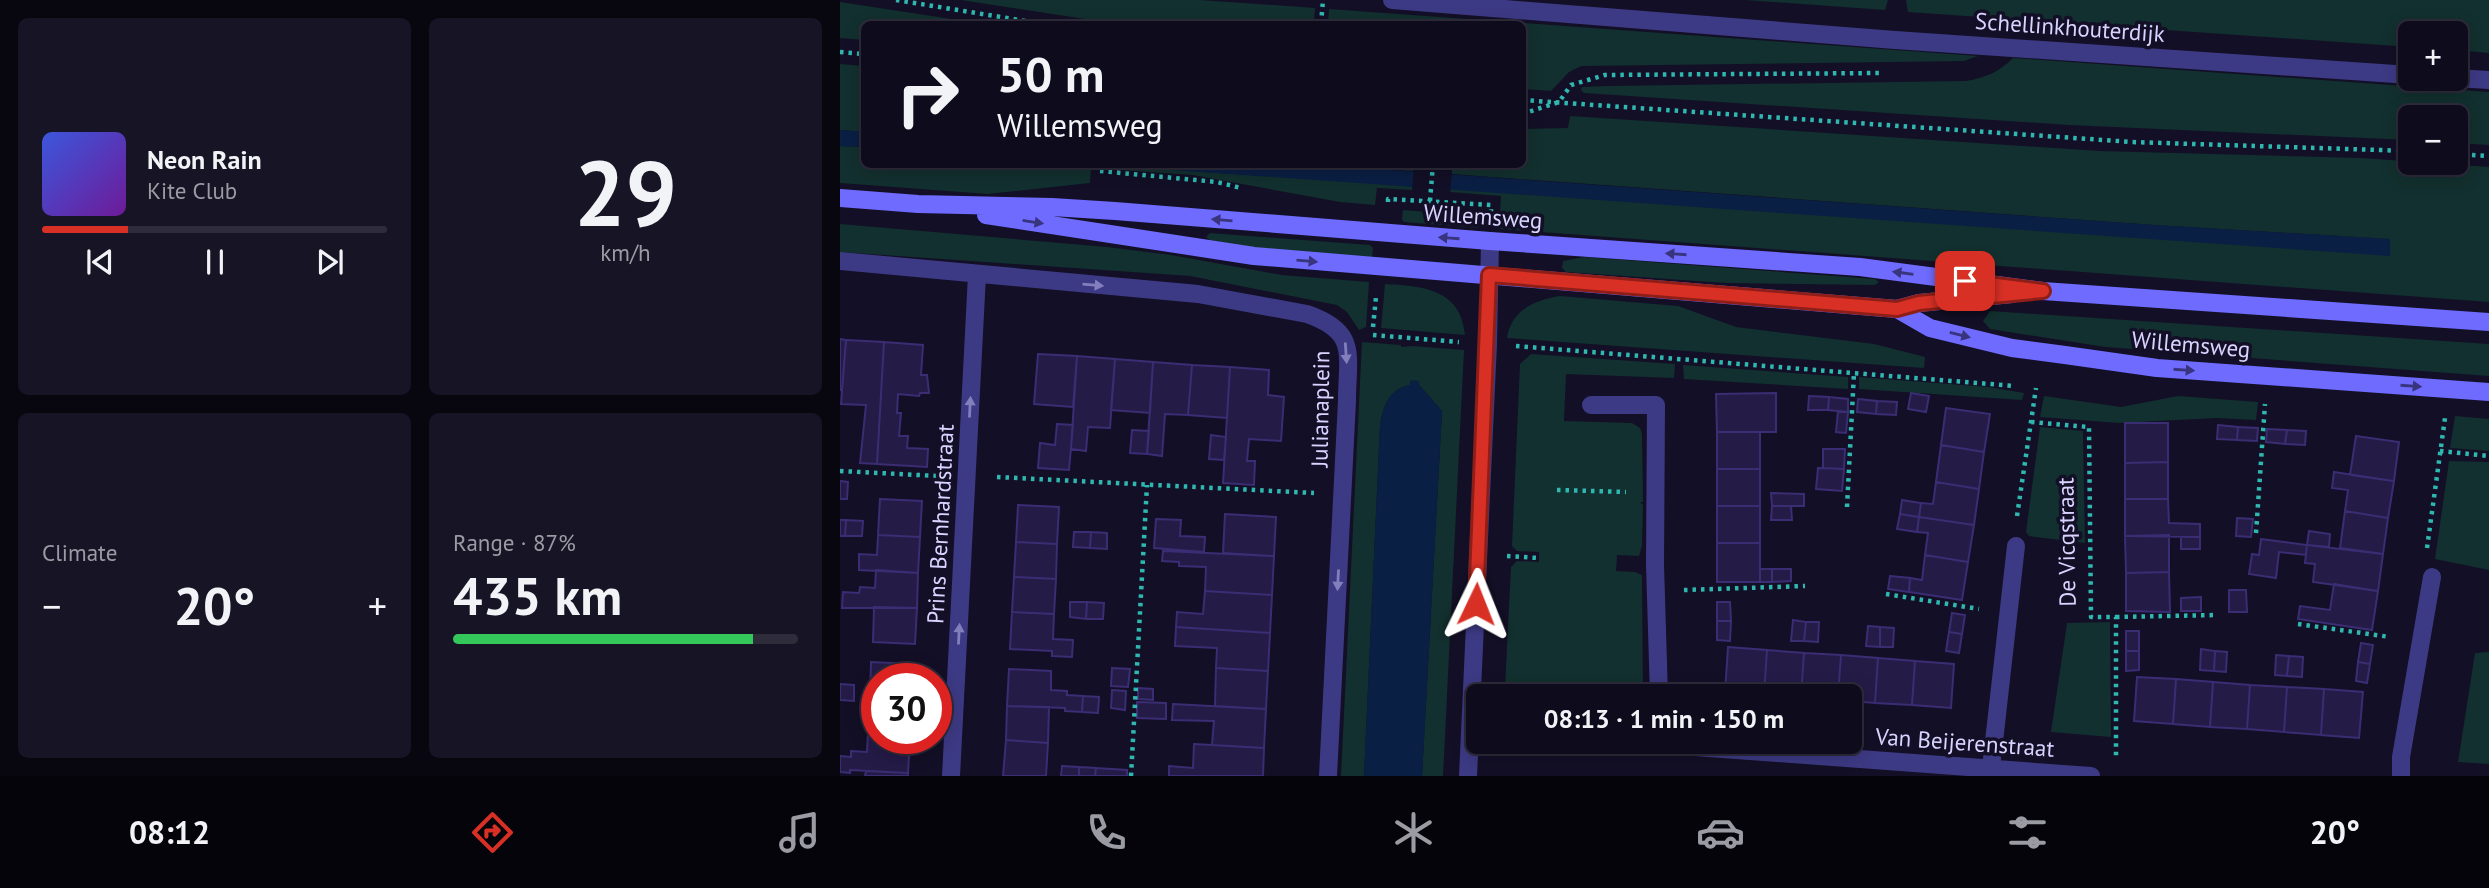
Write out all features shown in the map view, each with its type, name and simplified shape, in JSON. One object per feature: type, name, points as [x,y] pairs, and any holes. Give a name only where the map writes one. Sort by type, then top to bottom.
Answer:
[{"type":"street","name":"Schellinkhouterdijk","points":[[1392,0],[1895,40],[2398,74]]},
{"type":"street","points":[[2468,79],[2489,80]]},
{"type":"street","name":"Willemsweg","points":[[840,198],[918,204],[1052,206],[1490,242],[1860,267],[2043,291],[2489,322]]},
{"type":"street","name":"Willemsweg","points":[[918,204],[1254,256],[1897,309],[1919,303],[2043,291]]},
{"type":"street","points":[[1476,684],[1490,242]]},
{"type":"street","points":[[840,261],[977,275]]},
{"type":"street","name":"Prins Bernhardstraat","points":[[951,776],[977,275]]},
{"type":"street","name":"Julianaplein","points":[[977,275],[1198,294],[1307,314],[1324,320],[1344,335],[1348,352],[1343,494],[1328,776]]},
{"type":"street","name":"Willemsweg","points":[[1897,309],[1930,328],[2012,348],[2157,368],[2489,392]]},
{"type":"street","points":[[1591,405],[1656,405],[1659,684]]},
{"type":"street","points":[[1991,768],[2015,546]]},
{"type":"street","points":[[2401,776],[2401,757],[2432,577]]},
{"type":"street","points":[[1468,776],[1471,754]]},
{"type":"street","name":"Van Beijerenstraat","points":[[1806,754],[2091,776]]},
{"type":"path","points":[[896,0],[1026,21]]},
{"type":"path","points":[[1321,21],[1323,0]]},
{"type":"path","points":[[840,52],[861,54]]},
{"type":"path","points":[[1526,113],[1559,102],[1571,85],[1605,75],[1887,73]]},
{"type":"path","points":[[1526,100],[2132,142],[2398,151]]},
{"type":"path","points":[[2468,155],[2489,156]]},
{"type":"path","points":[[1431,198],[1433,168]]},
{"type":"path","points":[[1376,296],[1373,335],[2015,386]]},
{"type":"path","points":[[1847,507],[1854,373]]},
{"type":"path","points":[[2256,533],[2267,376]]},
{"type":"path","name":"De Vicqstraat","points":[[2015,546],[2036,388]]},
{"type":"path","points":[[2432,577],[2426,557],[2449,389]]},
{"type":"path","name":"De Vicqstraat","points":[[2031,422],[2089,427],[2091,617],[2116,617]]},
{"type":"path","points":[[2440,451],[2489,457]]},
{"type":"path","points":[[840,471],[966,478]]},
{"type":"path","points":[[994,477],[1343,494]]},
{"type":"path","points":[[1130,776],[1147,485]]},
{"type":"path","points":[[1557,490],[1655,493]]},
{"type":"path","points":[[1656,591],[1805,586]]},
{"type":"path","points":[[1886,594],[2008,614]]},
{"type":"path","points":[[2116,763],[2116,617],[2216,615]]},
{"type":"path","points":[[2298,624],[2422,642]]},
{"type":"green space","points":[[961,0],[1200,0],[1315,8],[1314,21],[1098,21]]},
{"type":"green space","points":[[1745,0],[1888,0],[1885,10]]},
{"type":"green space","points":[[1906,0],[2489,0],[2489,53],[2468,51],[2468,21],[2398,21],[2398,46],[1908,12]]},
{"type":"green space","points":[[840,2],[964,21],[861,21],[861,40],[840,38]]},
{"type":"green space","points":[[1329,9],[1495,21],[1328,21]]},
{"type":"green space","points":[[1526,23],[1978,56],[1964,61],[1581,66],[1569,72],[1551,91],[1526,89]]},
{"type":"green space","points":[[2013,58],[2398,86],[2398,91],[2489,92],[2489,145],[2468,144],[2468,105],[2398,105],[2398,139],[2069,125],[1584,93],[1581,90],[1582,87],[1608,86],[1966,81],[1991,74]]},
{"type":"green space","points":[[840,64],[861,66],[861,132],[840,130]]},
{"type":"green space","points":[[1570,116],[2100,151],[2398,161],[2398,175],[2468,175],[2468,166],[2489,167],[2489,302],[1499,229],[1501,196],[1450,192],[1451,189],[2389,239],[2154,225],[1452,174],[1452,168],[1526,168],[1526,129],[1568,128]]},
{"type":"green space","points":[[840,146],[861,147],[861,168],[1091,168],[1090,183],[988,194],[840,183]]},
{"type":"green space","points":[[1091,168],[1146,168],[1413,186],[1412,190],[1377,188],[1375,205],[1340,202],[1193,175]]},
{"type":"green space","points":[[1366,168],[1414,168],[1413,171]]},
{"type":"green space","points":[[1403,210],[1479,216],[1478,228],[1404,222]]},
{"type":"green space","points":[[840,224],[1107,247],[1171,255],[1282,275],[1369,282],[1366,327],[1359,330],[1347,312],[1337,305],[1190,276],[840,252]]},
{"type":"green space","points":[[1210,233],[1370,245],[1373,248],[1372,257],[1276,253],[1210,240],[1206,237]]},
{"type":"green space","points":[[1584,257],[1875,279],[1879,282],[1875,285],[1726,283],[1566,272],[1562,268],[1563,261]]},
{"type":"green space","points":[[1385,284],[1425,289],[1447,299],[1456,307],[1462,319],[1465,335],[1381,328]]},
{"type":"green space","points":[[1560,296],[1678,306],[1736,327],[1874,344],[1925,357],[1924,368],[1507,338],[1509,328],[1519,313],[1542,300]]},
{"type":"green space","points":[[1990,311],[2489,344],[2489,376],[2105,347],[1990,329],[1983,321]]},
{"type":"green space","points":[[1362,342],[1464,350],[1443,776],[1422,776],[1442,411],[1419,385],[1411,380],[1410,385],[1392,394],[1383,412],[1380,426],[1364,776],[1341,776]]},
{"type":"green space","points":[[1531,354],[1675,364],[1674,378],[1566,374],[1564,421],[1632,423],[1640,428],[1642,434],[1642,546],[1639,556],[1617,555],[1616,571],[1642,575],[1643,684],[1505,684],[1511,567],[1517,561],[1539,562],[1539,552],[1517,551],[1512,546],[1520,364]]},
{"type":"green space","points":[[1683,365],[1848,377],[1848,389],[1684,379]]},
{"type":"green space","points":[[1859,377],[1988,387],[2024,393],[2022,400],[1859,389]]},
{"type":"green space","points":[[2044,396],[2121,407],[2178,396],[2258,402],[2256,420],[2216,418],[2119,423],[2040,417]]},
{"type":"green space","points":[[2455,416],[2489,419],[2489,451],[2450,448]]},
{"type":"green space","points":[[2040,427],[2083,431],[2085,543],[2029,536],[2026,532]]},
{"type":"green space","points":[[2449,461],[2489,462],[2489,570],[2435,559]]},
{"type":"green space","points":[[2110,622],[2111,737],[2051,732],[2067,623]]},
{"type":"green space","points":[[2489,652],[2489,764],[2458,762],[2475,653]]},
{"type":"water","points":[[840,130],[861,132],[861,147],[840,146]]},
{"type":"water","points":[[1144,168],[1361,168],[2154,225],[2390,239],[2390,256]]},
{"type":"water","points":[[1411,380],[1419,381],[1419,385],[1442,411],[1422,776],[1364,776],[1380,426],[1383,412],[1392,394],[1410,385]]},
{"type":"pier","points":[[1414,168],[1452,171],[1450,192],[1412,190]]},
{"type":"building","points":[[840,339],[846,340],[842,390],[840,390]]},
{"type":"building","points":[[846,340],[884,342],[877,464],[860,463],[866,405],[841,404]]},
{"type":"building","points":[[884,342],[923,345],[921,375],[927,375],[929,393],[920,393],[919,396],[898,394],[897,413],[901,413],[899,436],[908,436],[907,448],[928,449],[927,467],[877,464]]},
{"type":"building","points":[[1038,354],[1077,356],[1073,407],[1034,404]]},
{"type":"building","points":[[1077,356],[1115,359],[1110,428],[1088,427],[1086,451],[1071,449]]},
{"type":"building","points":[[1115,359],[1153,362],[1150,413],[1111,410]]},
{"type":"building","points":[[1153,362],[1192,365],[1188,415],[1165,414],[1162,456],[1147,454]]},
{"type":"building","points":[[1192,365],[1230,367],[1227,418],[1188,415]]},
{"type":"building","points":[[1230,367],[1269,370],[1268,395],[1284,397],[1281,441],[1249,439],[1247,461],[1255,461],[1254,485],[1223,483]]},
{"type":"building","points":[[1776,393],[1776,432],[1717,432],[1716,394]]},
{"type":"building","points":[[1911,393],[1929,396],[1926,412],[1908,409]]},
{"type":"building","points":[[1809,396],[1829,397],[1828,410],[1808,410]]},
{"type":"building","points":[[1829,397],[1848,399],[1848,412],[1828,410]]},
{"type":"building","points":[[1858,399],[1877,401],[1876,414],[1857,412]]},
{"type":"building","points":[[1877,401],[1897,402],[1896,415],[1876,414]]},
{"type":"building","points":[[1946,408],[1990,414],[1984,452],[1941,445]]},
{"type":"building","points":[[1838,411],[1848,412],[1846,433],[1836,432]]},
{"type":"building","points":[[2125,423],[2168,423],[2168,462],[2125,463]]},
{"type":"building","points":[[1057,424],[1073,425],[1069,470],[1038,468],[1040,443],[1055,445]]},
{"type":"building","points":[[2218,425],[2238,427],[2237,440],[2217,439]]},
{"type":"building","points":[[2238,427],[2258,428],[2257,441],[2237,440]]},
{"type":"building","points":[[2267,429],[2287,430],[2285,444],[2266,442]]},
{"type":"building","points":[[1132,430],[1149,431],[1147,454],[1130,453]]},
{"type":"building","points":[[2287,430],[2306,431],[2305,445],[2285,444]]},
{"type":"building","points":[[1717,432],[1760,432],[1760,469],[1717,469]]},
{"type":"building","points":[[1211,435],[1226,437],[1224,460],[1209,459]]},
{"type":"building","points":[[2356,436],[2399,442],[2394,481],[2350,475]]},
{"type":"building","points":[[1941,445],[1984,452],[1979,489],[1936,482]]},
{"type":"building","points":[[1823,449],[1845,449],[1844,469],[1823,468]]},
{"type":"building","points":[[2168,462],[2168,499],[2125,499],[2125,463]]},
{"type":"building","points":[[1818,468],[1844,469],[1842,491],[1816,489]]},
{"type":"building","points":[[1717,469],[1760,469],[1760,506],[1717,506]]},
{"type":"building","points":[[2334,472],[2394,481],[2388,518],[2345,511],[2348,490],[2332,488]]},
{"type":"building","points":[[840,481],[848,482],[847,499],[840,499]]},
{"type":"building","points":[[1936,482],[1979,489],[1974,525],[1919,517],[1921,503],[1933,504]]},
{"type":"building","points":[[1771,493],[1804,494],[1804,506],[1772,506]]},
{"type":"building","points":[[880,499],[922,501],[920,537],[878,535]]},
{"type":"building","points":[[2125,499],[2168,499],[2169,523],[2200,524],[2200,537],[2125,536]]},
{"type":"building","points":[[1902,500],[1921,503],[1919,517],[1900,514]]},
{"type":"building","points":[[1018,505],[1059,507],[1057,544],[1016,542]]},
{"type":"building","points":[[1717,506],[1760,506],[1760,543],[1717,543]]},
{"type":"building","points":[[1772,506],[1791,506],[1792,520],[1771,520]]},
{"type":"building","points":[[2345,511],[2388,518],[2383,554],[2340,548]]},
{"type":"building","points":[[1225,514],[1276,517],[1274,556],[1223,553]]},
{"type":"building","points":[[1900,514],[1919,517],[1917,532],[1897,529]]},
{"type":"building","points":[[1919,517],[1974,525],[1968,562],[1925,555],[1928,533],[1917,532]]},
{"type":"building","points":[[2237,518],[2253,519],[2251,537],[2236,536]]},
{"type":"building","points":[[1156,519],[1181,520],[1180,536],[1205,537],[1204,552],[1154,548]]},
{"type":"building","points":[[840,520],[846,520],[845,536],[840,536]]},
{"type":"building","points":[[846,520],[863,521],[862,536],[845,536]]},
{"type":"building","points":[[2309,531],[2330,534],[2329,547],[2307,545]]},
{"type":"building","points":[[1074,532],[1091,532],[1090,548],[1073,547]]},
{"type":"building","points":[[1091,532],[1107,533],[1107,549],[1090,548]]},
{"type":"building","points":[[878,535],[920,537],[918,573],[859,570],[859,554],[877,555]]},
{"type":"building","points":[[2169,535],[2169,572],[2126,573],[2125,536]]},
{"type":"building","points":[[2181,537],[2200,537],[2200,549],[2181,549]]},
{"type":"building","points":[[2261,539],[2307,545],[2306,555],[2279,552],[2276,578],[2249,574],[2252,554],[2259,555]]},
{"type":"building","points":[[1016,542],[1057,544],[1056,579],[1014,577]]},
{"type":"building","points":[[1717,543],[1760,543],[1760,582],[1717,582]]},
{"type":"building","points":[[2307,545],[2383,554],[2378,591],[2313,582],[2315,564],[2305,563]]},
{"type":"building","points":[[1163,551],[1274,556],[1272,595],[1205,591],[1206,567],[1179,566],[1179,562],[1162,561]]},
{"type":"building","points":[[1925,555],[1968,562],[1962,600],[1909,592],[1910,578],[1922,580]]},
{"type":"building","points":[[1760,569],[1772,569],[1772,582],[1760,582]]},
{"type":"building","points":[[1772,569],[1791,569],[1791,581],[1772,582]]},
{"type":"building","points":[[876,570],[918,573],[917,608],[842,608],[843,592],[859,593],[860,587],[875,588]]},
{"type":"building","points":[[2169,572],[2170,612],[2126,611],[2126,573]]},
{"type":"building","points":[[1890,576],[1910,578],[1909,592],[1888,589]]},
{"type":"building","points":[[1014,577],[1056,579],[1054,614],[1012,612]]},
{"type":"building","points":[[2334,584],[2378,591],[2372,630],[2298,619],[2300,606],[2330,610]]},
{"type":"building","points":[[2229,590],[2246,590],[2247,612],[2229,612]]},
{"type":"building","points":[[1205,591],[1272,595],[1270,633],[1176,627],[1177,612],[1203,614]]},
{"type":"building","points":[[2201,597],[2201,611],[2181,611],[2181,598]]},
{"type":"building","points":[[1070,602],[1087,602],[1086,619],[1070,617]]},
{"type":"building","points":[[1087,602],[1104,603],[1103,619],[1086,619]]},
{"type":"building","points":[[1717,602],[1730,602],[1731,621],[1717,621]]},
{"type":"building","points":[[874,607],[917,608],[915,644],[873,642]]},
{"type":"building","points":[[1012,612],[1054,614],[1053,639],[1073,640],[1072,657],[1052,656],[1052,651],[1010,649]]},
{"type":"building","points":[[1952,613],[1965,615],[1962,634],[1949,632]]},
{"type":"building","points":[[1793,620],[1806,622],[1804,641],[1791,641]]},
{"type":"building","points":[[1717,621],[1731,621],[1730,641],[1717,640]]},
{"type":"building","points":[[1806,622],[1819,622],[1818,642],[1804,641]]},
{"type":"building","points":[[1868,626],[1880,627],[1880,647],[1866,646]]},
{"type":"building","points":[[1176,627],[1270,633],[1268,671],[1216,668],[1217,648],[1175,646]]},
{"type":"building","points":[[1880,627],[1894,628],[1893,647],[1880,647]]},
{"type":"building","points":[[2126,631],[2139,631],[2139,651],[2126,651]]},
{"type":"building","points":[[1949,632],[1962,634],[1959,653],[1946,651]]},
{"type":"building","points":[[2361,643],[2373,645],[2370,664],[2358,662]]},
{"type":"building","points":[[1728,647],[1767,650],[1765,684],[1726,684]]},
{"type":"building","points":[[2201,649],[2215,651],[2214,671],[2200,670]]},
{"type":"building","points":[[1767,650],[1804,653],[1802,684],[1765,684]]},
{"type":"building","points":[[2126,651],[2139,651],[2139,670],[2126,671]]},
{"type":"building","points":[[2215,651],[2227,652],[2226,672],[2214,671]]},
{"type":"building","points":[[1804,653],[1841,655],[1839,684],[1802,684]]},
{"type":"building","points":[[1841,655],[1878,658],[1875,703],[1862,702],[1862,684],[1839,684]]},
{"type":"building","points":[[2276,655],[2289,656],[2287,676],[2275,675]]},
{"type":"building","points":[[2289,656],[2303,657],[2302,677],[2287,676]]},
{"type":"building","points":[[1878,658],[1915,661],[1912,705],[1875,703]]},
{"type":"building","points":[[1915,661],[1954,664],[1951,708],[1912,705]]},
{"type":"building","points":[[2358,662],[2370,664],[2367,683],[2356,681]]},
{"type":"building","points":[[1112,668],[1130,669],[1128,687],[1111,686]]},
{"type":"building","points":[[1216,668],[1268,671],[1266,709],[1215,706]]},
{"type":"building","points":[[1009,669],[1051,671],[1051,690],[1083,696],[1082,712],[1065,711],[1065,708],[1007,706]]},
{"type":"building","points":[[2137,677],[2176,679],[2173,724],[2134,721]]},
{"type":"building","points":[[2176,679],[2213,682],[2210,727],[2173,724]]},
{"type":"building","points":[[2213,682],[2250,685],[2247,729],[2210,727]]},
{"type":"building","points":[[840,684],[854,685],[854,701],[840,700]]},
{"type":"building","points":[[2250,685],[2287,687],[2284,732],[2247,729]]},
{"type":"building","points":[[2287,687],[2324,689],[2321,735],[2284,732]]},
{"type":"building","points":[[1138,688],[1153,689],[1153,700],[1138,699]]},
{"type":"building","points":[[2324,689],[2363,692],[2359,738],[2321,735]]},
{"type":"building","points":[[1112,690],[1126,691],[1125,710],[1111,708]]},
{"type":"building","points":[[1083,696],[1099,697],[1098,713],[1082,712]]},
{"type":"building","points":[[1137,702],[1166,703],[1166,719],[1137,718]]},
{"type":"building","points":[[1173,704],[1266,709],[1264,748],[1212,745],[1214,721],[1172,720]]},
{"type":"building","points":[[1007,706],[1049,707],[1048,743],[1006,740]]},
{"type":"building","points":[[1006,740],[1048,743],[1046,776],[1003,776]]},
{"type":"building","points":[[1194,744],[1264,748],[1263,776],[1169,776],[1169,766],[1193,768]]},
{"type":"building","points":[[851,751],[861,752],[861,754],[909,754],[908,773],[850,770],[850,773],[840,772],[840,756],[851,757]]},
{"type":"building","points":[[1062,766],[1079,767],[1079,776],[1061,776]]},
{"type":"building","points":[[1079,767],[1096,768],[1095,776],[1079,776]]},
{"type":"building","points":[[1096,768],[1127,770],[1127,776],[1095,776]]},
{"type":"building","points":[[866,771],[908,773],[908,776],[865,776]]},
{"type":"route","points":[[1476,604],[1489,275],[1897,309],[1919,303],[2043,291],[1965,281]]}]
